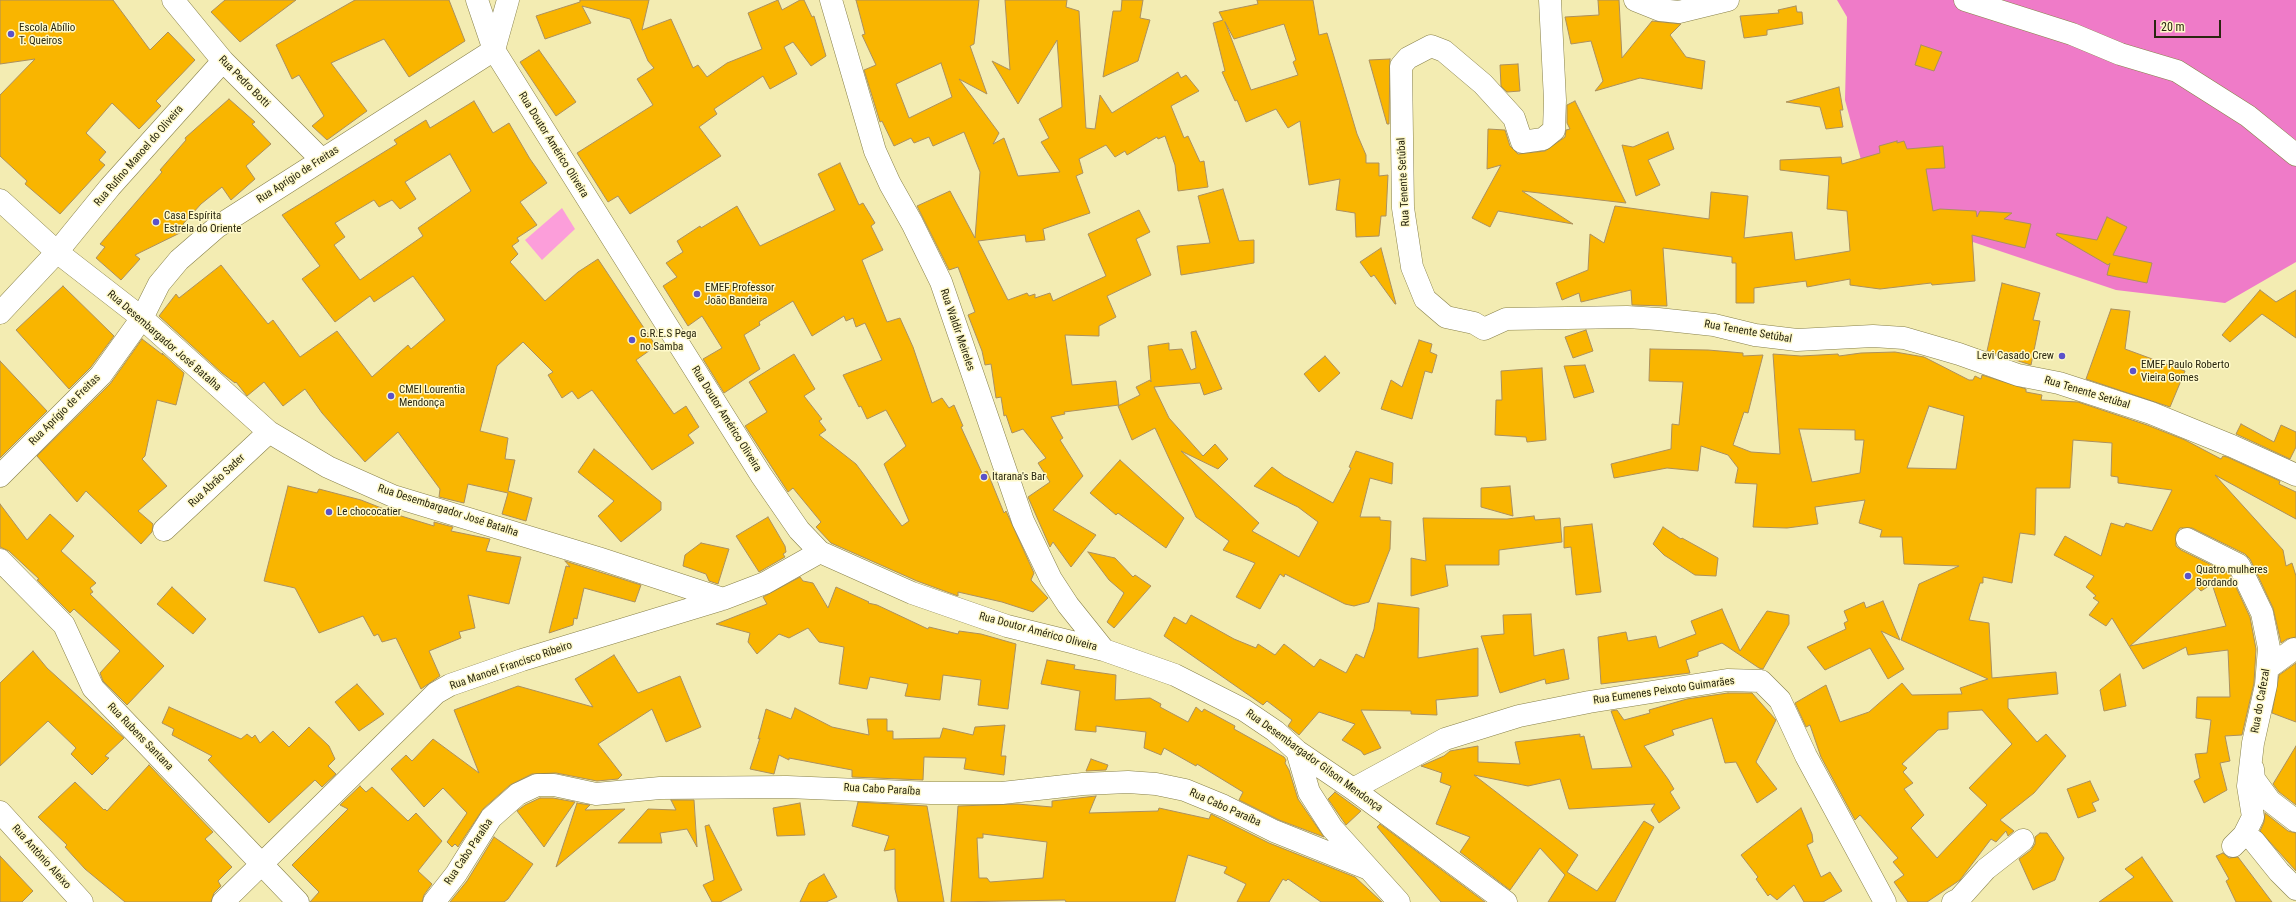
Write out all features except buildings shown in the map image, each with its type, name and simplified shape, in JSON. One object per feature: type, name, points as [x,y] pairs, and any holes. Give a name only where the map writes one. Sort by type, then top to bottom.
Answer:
[{"type":"street","name":"Rua Pedro Botti","points":[[173,0],[223,61],[321,159]]},
{"type":"street","name":"Rua Doutor Américo Oliveira","points":[[477,0],[494,50],[761,475],[799,530],[820,552],[912,593],[1000,624],[1104,650]]},
{"type":"street","points":[[494,50],[508,0]]},
{"type":"street","name":"Rua Waldir Meireles","points":[[831,0],[875,151],[890,184],[912,223],[941,282],[1023,522],[1051,578],[1068,605],[1104,650]]},
{"type":"street","name":"Rua Tenente Setúbal","points":[[1550,0],[1555,100],[1554,130],[1543,139],[1522,142],[1514,118],[1483,84],[1444,51],[1431,46],[1408,58],[1401,66],[1403,208],[1412,267],[1425,299],[1446,317],[1474,323],[1484,329],[1506,319],[1627,318],[1658,319],[1714,325],[1755,335],[1797,340],[1873,336],[1904,338],[1959,354],[2018,375],[2059,383],[2151,413],[2232,446],[2296,475]]},
{"type":"street","points":[[1635,0],[1660,10],[1679,12],[1728,0]]},
{"type":"street","points":[[1965,0],[2072,34],[2120,54],[2178,71],[2248,116],[2296,155]]},
{"type":"street","name":"Rua Aprígio de Freitas","points":[[0,476],[101,375],[142,318],[159,284],[179,260],[218,227],[321,159],[494,50]]},
{"type":"street","name":"Rua Rufino Manoel do Oliveira","points":[[0,313],[57,252],[110,187],[223,61]]},
{"type":"street","name":"Rua Desembargador José Batalha","points":[[0,200],[57,252],[142,318],[269,432],[328,467],[393,496],[598,558],[723,600]]},
{"type":"street","name":"Rua Abrão Sader","points":[[164,530],[269,432]]},
{"type":"street","name":"Rua do Cafezal","points":[[2187,539],[2239,565],[2262,613],[2269,648],[2268,668],[2248,786],[2252,817],[2244,835],[2233,846]]},
{"type":"street","name":"Rua Manoel Francisco Ribeiro","points":[[223,902],[420,707],[436,693],[450,685],[522,660],[723,600],[765,583],[820,552]]},
{"type":"street","name":"Rua Rubens Santana","points":[[0,560],[64,625],[93,688],[298,902]]},
{"type":"street","points":[[2268,668],[2294,649]]},
{"type":"street","name":"Rua Desembargador Gilson Mendonça","points":[[1104,650],[1175,675],[1244,710],[1275,731],[1297,751],[1353,789],[1506,902]]},
{"type":"street","name":"Rua Eumenes Peixoto Guimarães","points":[[1353,789],[1445,739],[1519,716],[1589,702],[1719,681],[1761,680],[1780,700],[1806,756],[1885,902]]},
{"type":"street","points":[[1297,751],[1309,792],[1332,828],[1399,902]]},
{"type":"street","points":[[2252,758],[2254,779],[2263,793],[2270,802],[2296,821]]},
{"type":"street","name":"Rua Cabo Paraíba","points":[[434,902],[456,874],[491,818],[518,794],[537,785],[554,785],[596,794],[660,788],[787,787],[1002,793],[1083,784],[1128,782],[1156,784],[1185,790],[1224,806],[1274,830],[1369,869]]},
{"type":"street","name":"Rua Antônio Aleixo","points":[[0,812],[82,902]]},
{"type":"street","points":[[1953,902],[1959,899],[1986,869],[2023,840]]},
{"type":"street","points":[[2254,841],[2279,872],[2296,889]]},
{"type":"shaded area","points":[[1837,0],[2296,0],[2296,262],[2225,303],[2116,290],[1946,233],[1868,186],[1845,100],[1847,17]]},
{"type":"shaded area","points":[[562,208],[575,229],[542,260],[525,240]]},
{"type":"place","name":"Escola Abílio T. Queiros","points":[[11,34]]},
{"type":"place","name":"Casa Espírita Estrela do Oriente","points":[[156,222]]},
{"type":"place","name":"EMEF Professor João Bandeira","points":[[697,294]]},
{"type":"place","name":"G.R.E.S Pega no Samba","points":[[632,340]]},
{"type":"place","name":"Levi Casado Crew","points":[[2062,356]]},
{"type":"place","name":"EMEF Paulo Roberto Vieira Gomes","points":[[2133,371]]},
{"type":"place","name":"CMEI Lourentia Mendonça","points":[[391,396]]},
{"type":"place","name":"Itarana's Bar","points":[[984,477]]},
{"type":"place","name":"Le chococatier","points":[[329,512]]},
{"type":"place","name":"Quatro mulheres Bordando","points":[[2188,576]]}]
